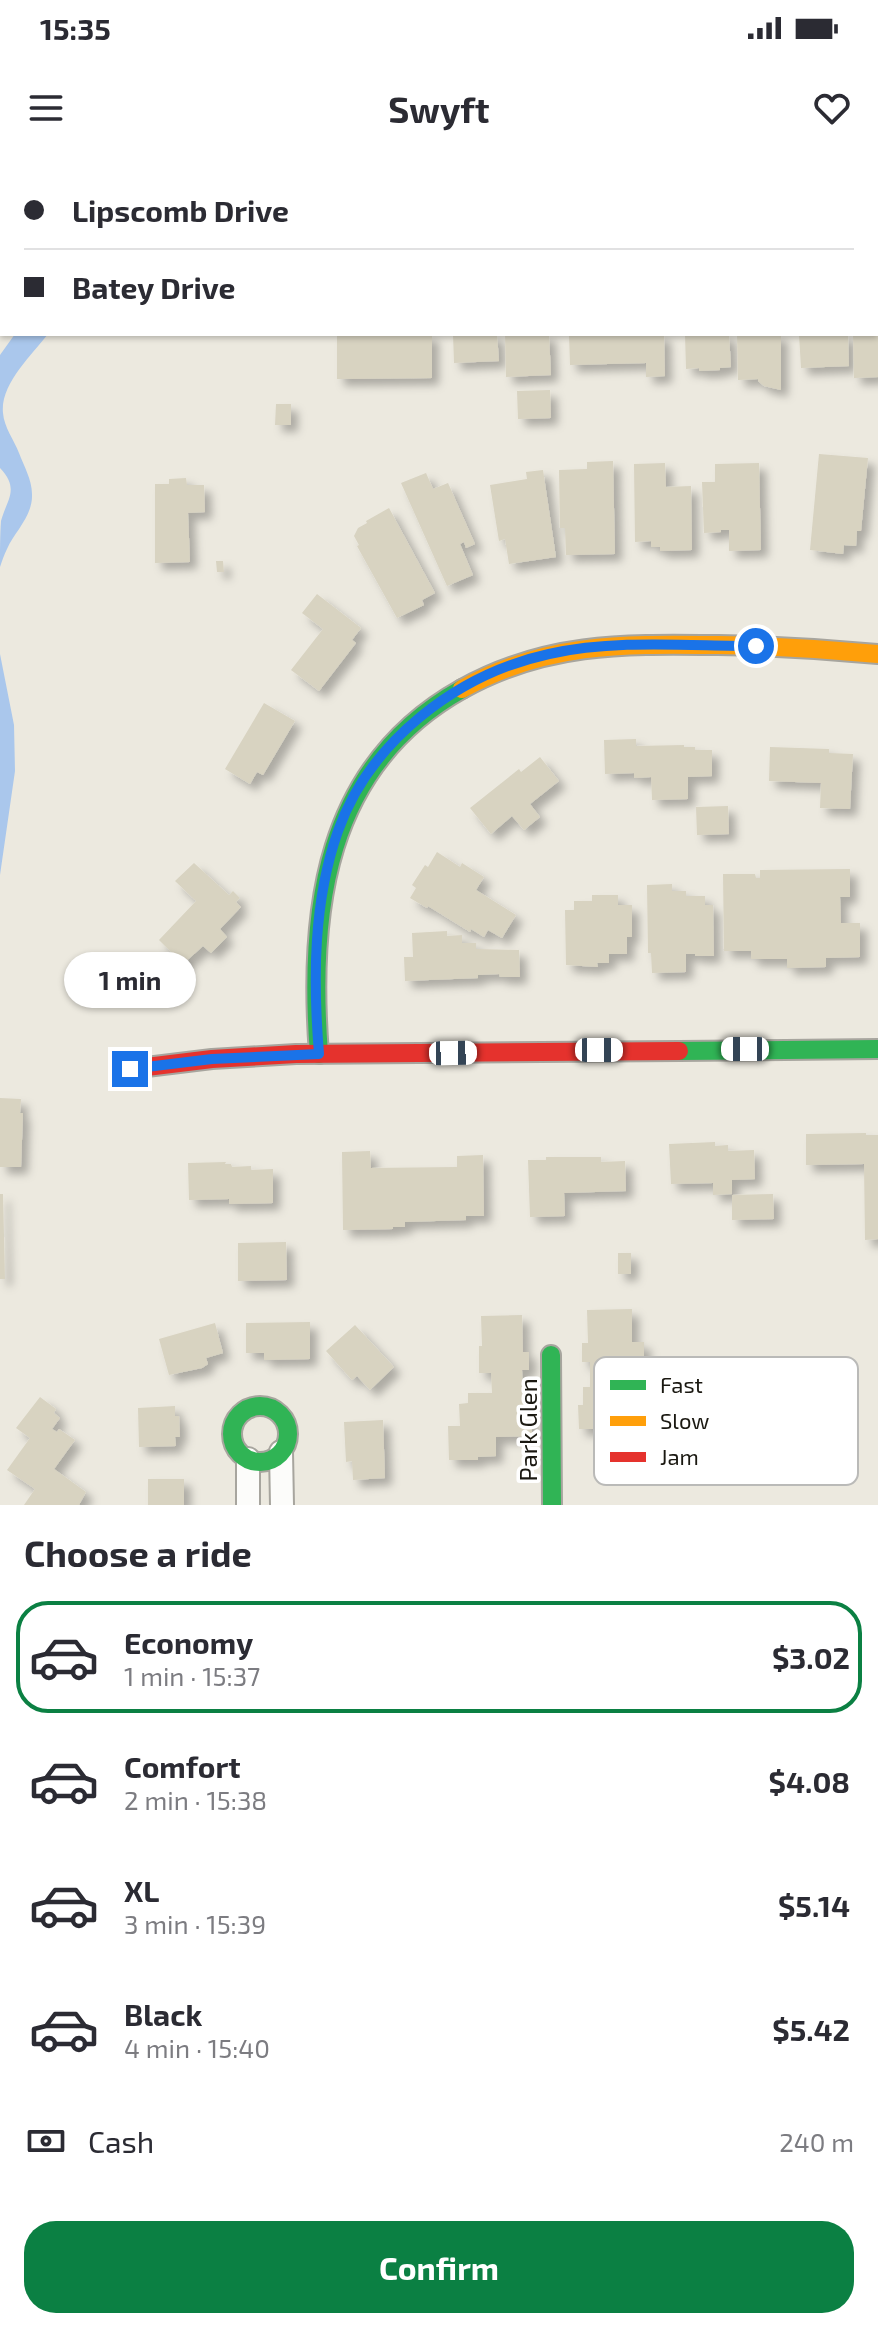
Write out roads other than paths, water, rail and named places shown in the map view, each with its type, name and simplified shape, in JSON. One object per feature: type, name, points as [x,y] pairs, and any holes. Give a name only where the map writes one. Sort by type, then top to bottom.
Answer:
[{"type":"street","points":[[319,1054],[314,993],[316,954],[325,878],[339,829],[354,797],[378,761],[399,736],[444,698],[473,681],[524,661],[549,654],[610,646],[756,646],[878,654]]},
{"type":"street","points":[[130,1069],[212,1059],[319,1054],[878,1049]]},
{"type":"street","name":"Park Glen","points":[[551,1355],[552,1505]]},
{"type":"street","points":[[281,1452],[265,1461],[248,1459],[235,1447],[234,1426],[241,1414],[257,1406],[273,1409],[284,1419],[288,1439],[281,1452],[282,1505]]},
{"type":"street","points":[[248,1459],[248,1505]]},
{"type":"water","points":[[14,336],[46,336],[18,370],[3,402],[5,423],[31,484],[32,502],[0,567],[1,521],[11,488],[0,468],[0,355]]},
{"type":"water","points":[[0,654],[14,725],[15,771],[0,875]]}]
